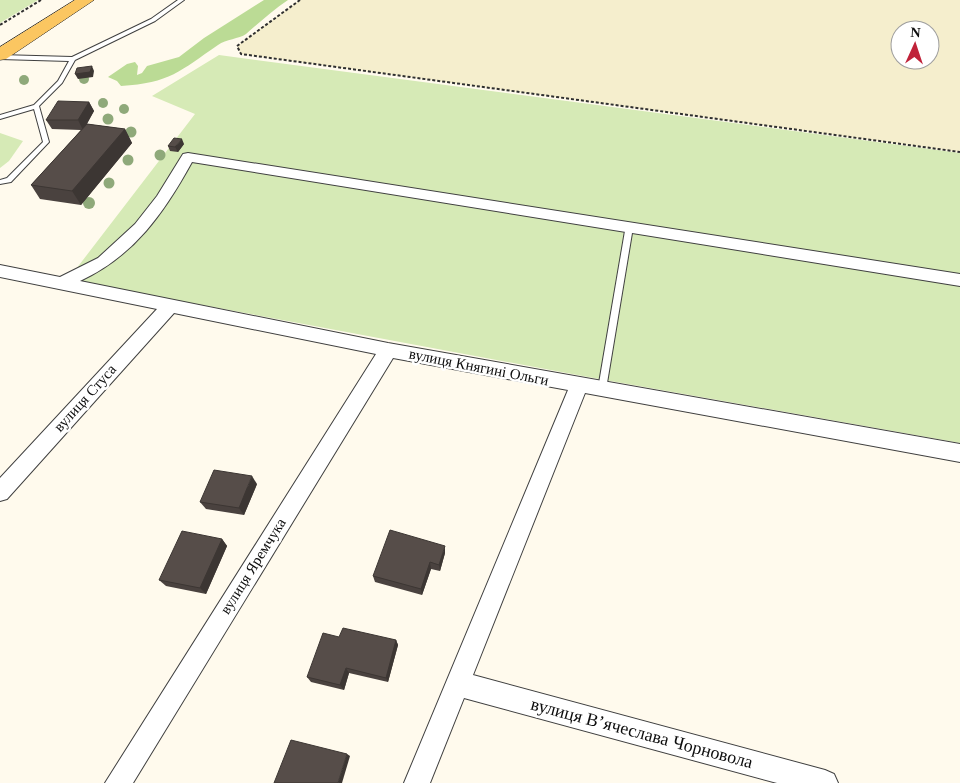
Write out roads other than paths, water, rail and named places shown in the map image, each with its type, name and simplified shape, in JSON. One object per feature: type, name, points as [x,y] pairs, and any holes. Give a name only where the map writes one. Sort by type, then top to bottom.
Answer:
[{"type":"main road","points":[[0,56],[86,0]]},
{"type":"street","points":[[62,283],[104,261],[136,232],[168,194],[188,157],[960,280]]},
{"type":"street","name":"вулиця Княгині Ольги","points":[[0,271],[388,350],[960,453]]},
{"type":"street","name":"вулиця Стуса","points":[[0,492],[171,305]]},
{"type":"street","name":"вулиця Яремчука","points":[[118,783],[388,350]]},
{"type":"street","points":[[418,783],[579,385]]},
{"type":"street","name":"вулиця Вʼячеслава Чорновола","points":[[459,684],[825,783]]},
{"type":"lane","points":[[0,56],[73,59],[154,20],[181,0]]},
{"type":"lane","points":[[0,117],[36,106],[60,82],[73,59]]},
{"type":"lane","points":[[0,182],[9,180],[46,142],[36,106]]},
{"type":"lane","points":[[602,390],[629,227]]}]
